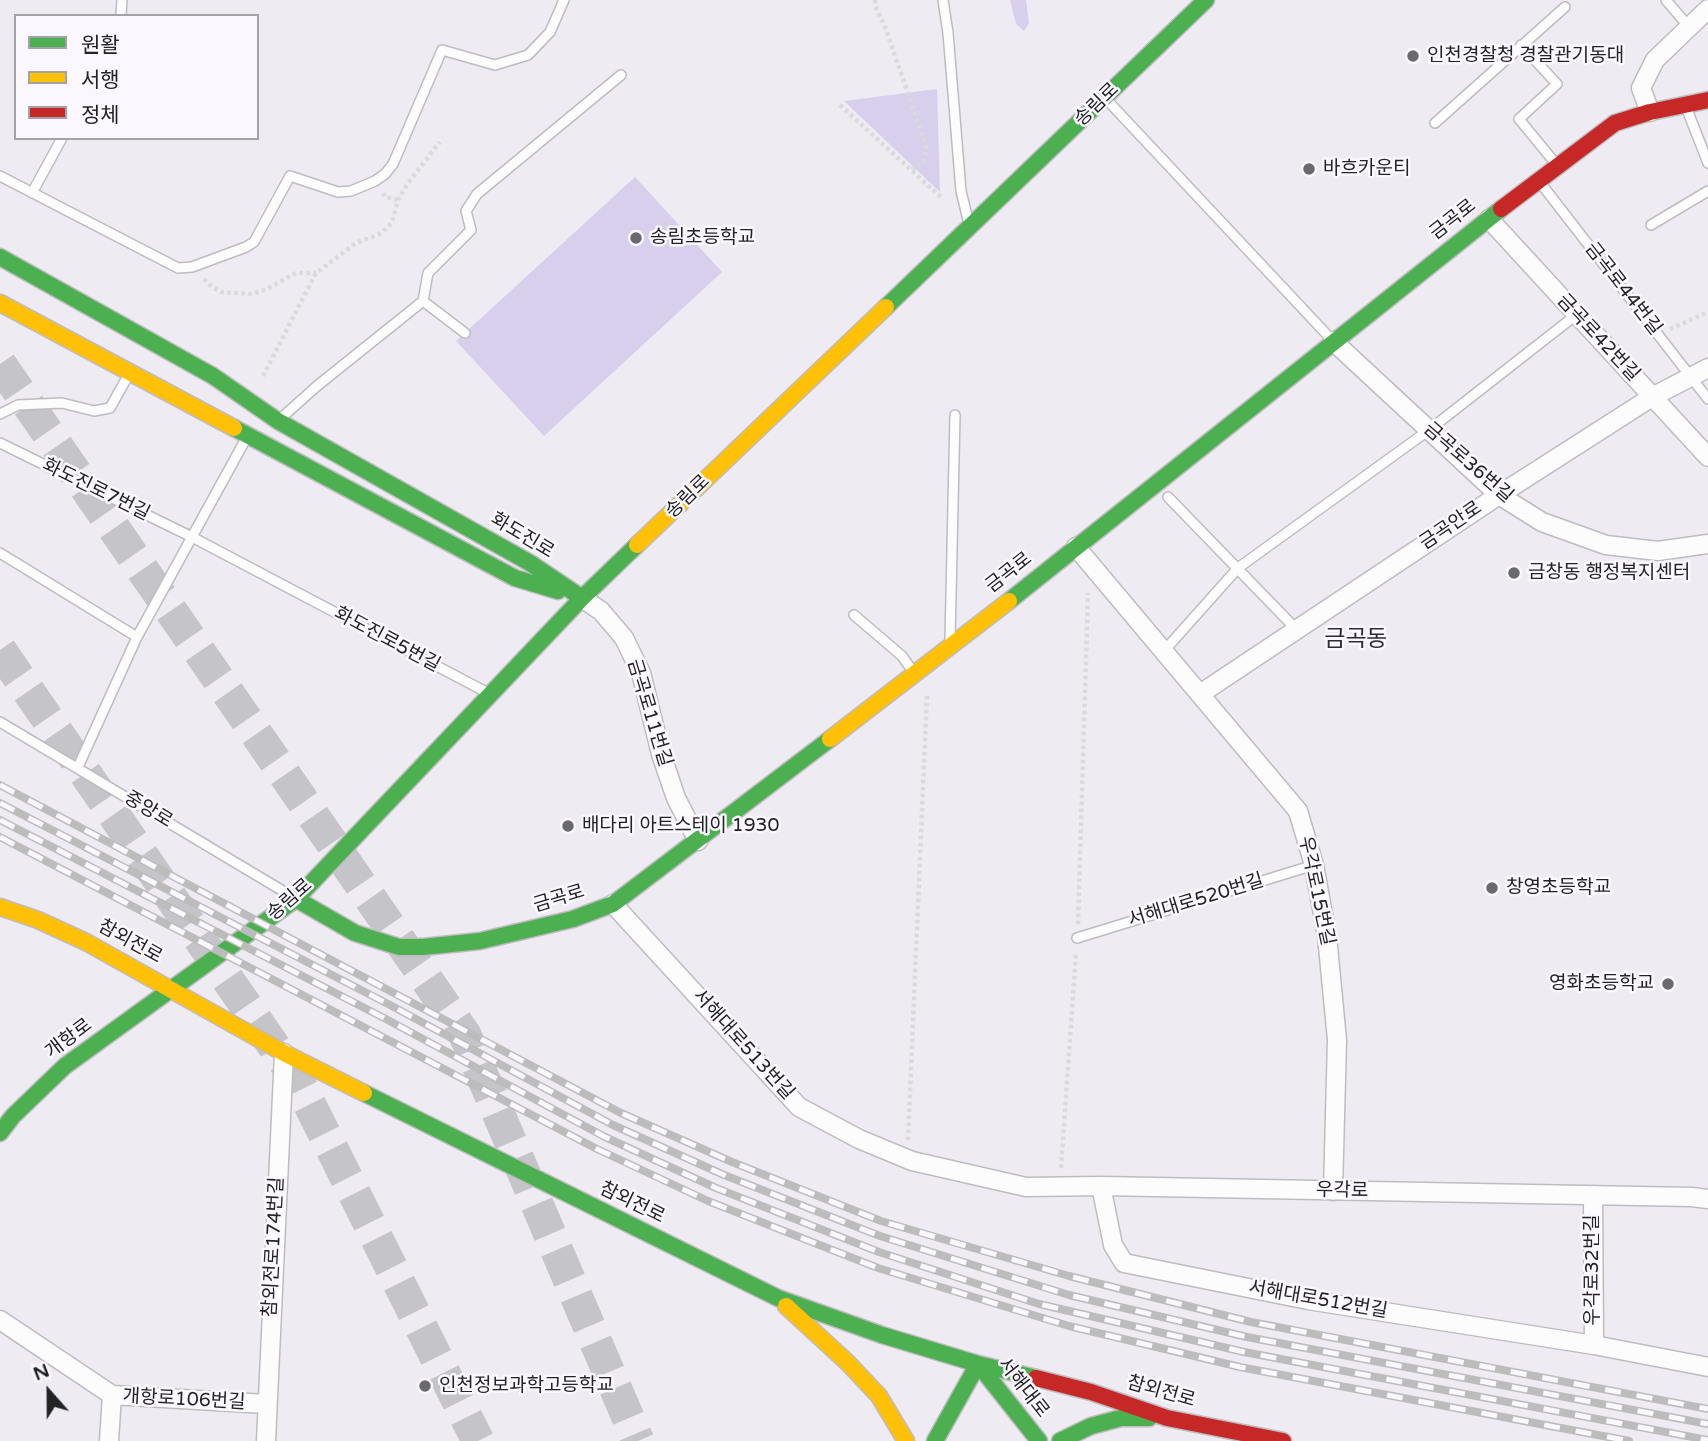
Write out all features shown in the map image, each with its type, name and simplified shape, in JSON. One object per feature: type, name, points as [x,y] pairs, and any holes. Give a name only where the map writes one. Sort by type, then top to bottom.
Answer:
[{"type":"main road","name":"송림로","points":[[173,990],[296,899],[582,598],[1204,1]]},
{"type":"main road","name":"금곡로","points":[[296,899],[355,933],[375,942],[399,947],[480,941],[520,933],[573,919],[613,904],[950,647],[1154,482],[1557,165],[1615,123],[1650,112],[1708,100]]},
{"type":"main road","name":"화도진로","points":[[4,262],[212,376],[278,421],[530,563],[582,598]]},
{"type":"main road","name":"화도진로","points":[[0,303],[515,578],[582,598]]},
{"type":"main road","name":"참외전로","points":[[0,908],[38,920],[86,942],[284,1054],[778,1298],[882,1335],[978,1364],[1091,1392],[1216,1434],[1283,1441]]},
{"type":"main road","name":"개항로","points":[[0,1133],[13,1116],[65,1066],[173,990]]},
{"type":"main road","points":[[778,1298],[872,1388],[906,1441]]},
{"type":"main road","name":"서해대로","points":[[935,1441],[978,1364],[1039,1441]]},
{"type":"main road","points":[[1060,1441],[1091,1426],[1121,1418],[1167,1418]]},
{"type":"street","points":[[1650,112],[1641,88],[1655,60],[1708,9]]},
{"type":"street","name":"금곡로42번길","points":[[1489,219],[1708,457]]},
{"type":"street","name":"금곡로36번길","points":[[1333,341],[1499,495],[1542,522],[1606,545],[1658,551],[1708,544]]},
{"type":"street","name":"금곡안로","points":[[1200,694],[1499,495],[1652,397],[1708,368]]},
{"type":"street","name":"우각로15번길","points":[[1076,547],[1298,811],[1314,865],[1327,936],[1337,1040],[1333,1191]]},
{"type":"street","name":"금곡로11번길","points":[[582,598],[601,611],[624,638],[640,673],[661,754],[676,798],[698,841]]},
{"type":"street","name":"서해대로513번길","points":[[613,904],[799,1107],[859,1139],[912,1161],[977,1177]]},
{"type":"street","name":"참외전로174번길","points":[[266,1441],[284,1054]]},
{"type":"street","name":"우각로","points":[[977,1177],[1026,1187],[1101,1186],[1708,1199]]},
{"type":"street","name":"서해대로512번길","points":[[1101,1186],[1113,1245],[1124,1263],[1308,1300],[1594,1345],[1708,1367]]},
{"type":"street","name":"우각로32번길","points":[[1593,1195],[1594,1345]]},
{"type":"street","name":"개항로106번길","points":[[0,1320],[112,1395],[266,1404]]},
{"type":"street","points":[[109,1441],[112,1395]]},
{"type":"lane","points":[[0,176],[178,268],[192,267],[254,242],[290,176],[338,192],[351,191],[385,174],[393,164],[442,50],[495,65],[528,55],[550,32],[564,0]]},
{"type":"lane","points":[[943,0],[961,191],[970,227]]},
{"type":"lane","points":[[1665,0],[1689,27]]},
{"type":"lane","points":[[1435,123],[1564,7]]},
{"type":"lane","points":[[1521,46],[1557,84],[1520,119],[1557,165]]},
{"type":"lane","points":[[278,421],[423,301],[428,273],[471,230],[466,211],[477,194],[621,75]]},
{"type":"lane","points":[[1104,97],[1333,341]]},
{"type":"lane","points":[[1685,105],[1708,163]]},
{"type":"lane","points":[[32,193],[61,140]]},
{"type":"lane","name":"금곡로44번길","points":[[1538,180],[1708,399]]},
{"type":"lane","points":[[1651,225],[1708,191]]},
{"type":"lane","points":[[423,301],[465,333]]},
{"type":"lane","points":[[1164,651],[1238,568],[1429,430],[1576,315]]},
{"type":"lane","points":[[0,414],[18,405],[62,403],[94,411],[110,408],[130,372]]},
{"type":"lane","points":[[950,647],[955,415]]},
{"type":"lane","points":[[78,767],[137,637],[248,435]]},
{"type":"lane","name":"화도진로7번길","points":[[0,443],[284,585]]},
{"type":"lane","points":[[1168,497],[1296,629]]},
{"type":"lane","points":[[0,553],[137,637]]},
{"type":"lane","name":"화도진로5번길","points":[[284,585],[490,694]]},
{"type":"lane","points":[[854,615],[902,656],[915,674]]},
{"type":"lane","name":"중앙로","points":[[0,722],[296,899]]},
{"type":"lane","name":"서해대로520번길","points":[[1077,937],[1314,865]]},
{"type":"path","points":[[875,0],[926,146],[924,161],[912,170]]},
{"type":"path","points":[[840,105],[943,200]]},
{"type":"path","points":[[263,376],[316,273],[356,243],[382,233],[392,222],[398,200],[408,183],[440,142]]},
{"type":"path","points":[[192,267],[212,287],[220,292],[234,294],[267,289],[296,273],[316,273]]},
{"type":"path","points":[[1657,334],[1708,312]]},
{"type":"path","points":[[1060,1170],[1077,937],[1088,583]]},
{"type":"path","points":[[908,1142],[928,686]]},
{"type":"shaded area","points":[[1010,0],[1026,0],[1029,23],[1024,31],[1016,24]]},
{"type":"shaded area","points":[[937,89],[940,192],[844,101]]},
{"type":"shaded area","points":[[635,177],[722,272],[544,436],[456,341]]},
{"type":"tunnel","points":[[0,364],[465,1035],[638,1441]]},
{"type":"tunnel","points":[[0,650],[298,1081],[478,1441]]},
{"type":"railway","points":[[0,785],[621,1113],[732,1162],[881,1221],[1069,1276],[1251,1322],[1708,1409]]},
{"type":"railway","points":[[0,803],[390,1005],[613,1125],[724,1175],[880,1236],[1069,1295],[1247,1337],[1708,1424]]},
{"type":"railway","points":[[0,820],[384,1018],[605,1137],[716,1188],[879,1252],[1039,1304],[1244,1352],[1708,1440]]},
{"type":"railway","points":[[0,837],[597,1149],[708,1201],[878,1268],[1069,1326],[1240,1367],[1629,1441]]},
{"type":"traffic: fast","points":[[886,307],[1206,0]]},
{"type":"traffic: fast","points":[[1009,601],[1501,209]]},
{"type":"traffic: fast","points":[[0,257],[213,376],[278,421],[530,563],[582,598]]},
{"type":"traffic: fast","points":[[234,428],[515,578],[558,591]]},
{"type":"traffic: fast","points":[[0,1133],[13,1116],[65,1066],[296,899],[582,598],[637,545]]},
{"type":"traffic: fast","points":[[296,899],[355,933],[399,947],[480,941],[573,919],[613,904],[830,739]]},
{"type":"traffic: fast","points":[[364,1093],[778,1298],[882,1335],[978,1364],[1036,1378]]},
{"type":"traffic: fast","points":[[978,1364],[1039,1441]]},
{"type":"traffic: fast","points":[[935,1441],[978,1364]]},
{"type":"traffic: fast","points":[[1060,1441],[1091,1426],[1121,1418],[1149,1418]]},
{"type":"traffic: slow","points":[[0,303],[234,428]]},
{"type":"traffic: slow","points":[[637,545],[886,307]]},
{"type":"traffic: slow","points":[[830,739],[1009,601]]},
{"type":"traffic: slow","points":[[0,907],[38,920],[86,942],[284,1053],[364,1093]]},
{"type":"traffic: slow","points":[[786,1306],[848,1363],[879,1396],[906,1441]]},
{"type":"traffic: jam","points":[[1501,209],[1615,123],[1650,112],[1708,100]]},
{"type":"traffic: jam","points":[[1036,1378],[1091,1392],[1167,1418],[1283,1441]]},
{"type":"place","name":"인천경찰청 경찰관기동대","points":[[1413,56]]},
{"type":"place","name":"바흐카운티","points":[[1309,169]]},
{"type":"place","name":"송림초등학교","points":[[636,238]]},
{"type":"place","name":"금창동 행정복지센터","points":[[1514,573]]},
{"type":"place","name":"배다리 아트스테이 1930","points":[[568,826]]},
{"type":"place","name":"창영초등학교","points":[[1492,888]]},
{"type":"place","name":"영화초등학교","points":[[1668,984]]},
{"type":"place","name":"인천정보과학고등학교","points":[[425,1386]]},
{"type":"district","name":"금곡동","points":[[1356,640]]}]
